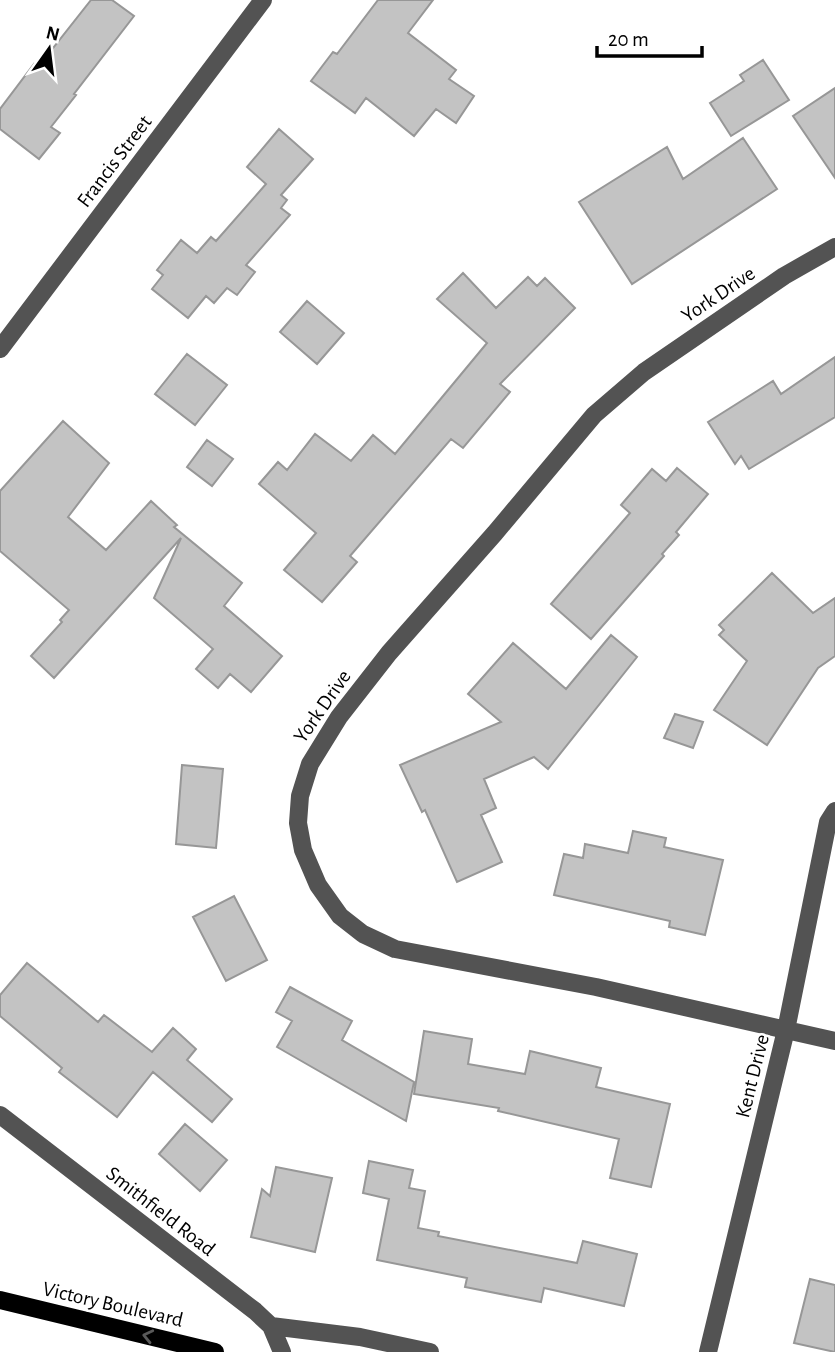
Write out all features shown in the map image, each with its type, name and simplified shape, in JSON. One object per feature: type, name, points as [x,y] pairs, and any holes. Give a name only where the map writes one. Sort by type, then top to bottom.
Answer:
[{"type":"main road","name":"Victory Boulevard","points":[[0,1300],[215,1352]]},
{"type":"street","name":"Francis Street","points":[[0,349],[263,0]]},
{"type":"street","name":"York Drive","points":[[835,247],[785,276],[644,372],[594,415],[389,653],[339,717],[310,764],[300,796],[298,823],[303,850],[318,885],[340,916],[363,933],[395,949],[596,987],[835,1041]]},
{"type":"street","name":"Kent Drive","points":[[708,1352],[786,1030],[828,822],[835,811]]},
{"type":"street","name":"Smithfield Road","points":[[0,1115],[271,1326],[282,1352]]},
{"type":"street","points":[[271,1326],[360,1337],[430,1352]]},
{"type":"building","points":[[91,0],[112,0],[134,16],[51,127],[60,133],[39,159],[0,129],[0,109],[34,64],[38,67]]},
{"type":"building","points":[[378,0],[433,0],[408,33],[456,70],[449,79],[474,96],[456,123],[436,109],[414,136],[366,98],[355,113],[311,81],[333,52],[337,54]]},
{"type":"building","points":[[763,60],[789,100],[731,136],[710,103],[744,81],[740,75]]},
{"type":"building","points":[[835,88],[835,178],[793,116]]},
{"type":"building","points":[[279,129],[313,159],[281,195],[287,200],[281,208],[290,215],[246,265],[255,272],[237,295],[227,288],[214,303],[206,296],[188,318],[152,289],[163,275],[157,270],[181,240],[197,253],[211,237],[216,241],[266,184],[247,167]]},
{"type":"building","points":[[743,138],[777,189],[632,284],[579,202],[667,147],[683,179]]},
{"type":"building","points":[[463,273],[496,308],[528,277],[537,286],[545,278],[575,308],[500,384],[510,392],[463,448],[451,439],[350,556],[357,562],[322,602],[284,570],[316,533],[259,484],[278,462],[287,470],[315,434],[351,461],[373,435],[395,454],[487,343],[437,299]]},
{"type":"building","points":[[307,301],[344,333],[317,364],[280,332]]},
{"type":"building","points":[[187,354],[227,385],[195,425],[155,394]]},
{"type":"building","points":[[835,357],[835,417],[749,469],[741,456],[735,464],[708,422],[773,381],[781,394]]},
{"type":"building","points":[[63,421],[109,463],[68,517],[106,550],[151,501],[177,525],[174,527],[242,583],[224,606],[282,656],[251,692],[230,674],[218,688],[196,669],[213,649],[154,598],[181,538],[54,678],[31,656],[62,622],[60,620],[69,610],[0,551],[0,491]]},
{"type":"building","points":[[207,440],[233,459],[212,486],[187,467]]},
{"type":"building","points":[[677,468],[708,494],[676,532],[679,535],[662,554],[664,556],[591,639],[551,604],[630,513],[621,505],[652,469],[666,481]]},
{"type":"building","points":[[772,573],[813,613],[835,598],[835,656],[818,668],[767,745],[714,710],[747,661],[719,635],[724,630],[719,625]]},
{"type":"building","points":[[611,635],[637,657],[548,769],[534,757],[484,779],[496,808],[481,815],[502,862],[457,882],[425,810],[422,812],[400,765],[501,722],[468,694],[513,643],[566,689]]},
{"type":"building","points":[[675,714],[703,722],[693,748],[664,738]]},
{"type":"building","points":[[182,765],[223,769],[216,848],[176,844]]},
{"type":"building","points":[[633,831],[666,838],[664,847],[723,860],[705,935],[669,927],[670,921],[554,895],[564,854],[583,858],[585,844],[628,853]]},
{"type":"building","points":[[234,896],[267,960],[226,981],[193,917]]},
{"type":"building","points":[[27,963],[98,1022],[104,1015],[152,1052],[173,1028],[196,1049],[187,1060],[232,1099],[212,1122],[153,1072],[117,1117],[59,1072],[62,1068],[0,1016],[0,995]]},
{"type":"building","points":[[290,987],[352,1021],[342,1040],[414,1082],[406,1121],[277,1047],[292,1021],[276,1012]]},
{"type":"building","points":[[424,1031],[472,1039],[468,1064],[525,1074],[530,1051],[601,1068],[596,1087],[670,1104],[651,1187],[610,1178],[619,1139],[498,1111],[499,1108],[414,1094]]},
{"type":"building","points":[[185,1124],[227,1160],[200,1191],[159,1154]]},
{"type":"building","points":[[369,1161],[413,1170],[409,1188],[425,1191],[418,1228],[439,1232],[438,1236],[577,1263],[583,1241],[637,1254],[624,1306],[544,1288],[541,1302],[465,1287],[467,1278],[377,1260],[389,1199],[363,1193]]},
{"type":"building","points":[[276,1167],[332,1178],[315,1252],[251,1237],[262,1189],[270,1196]]},
{"type":"building","points":[[810,1279],[835,1285],[835,1352],[794,1343]]}]
